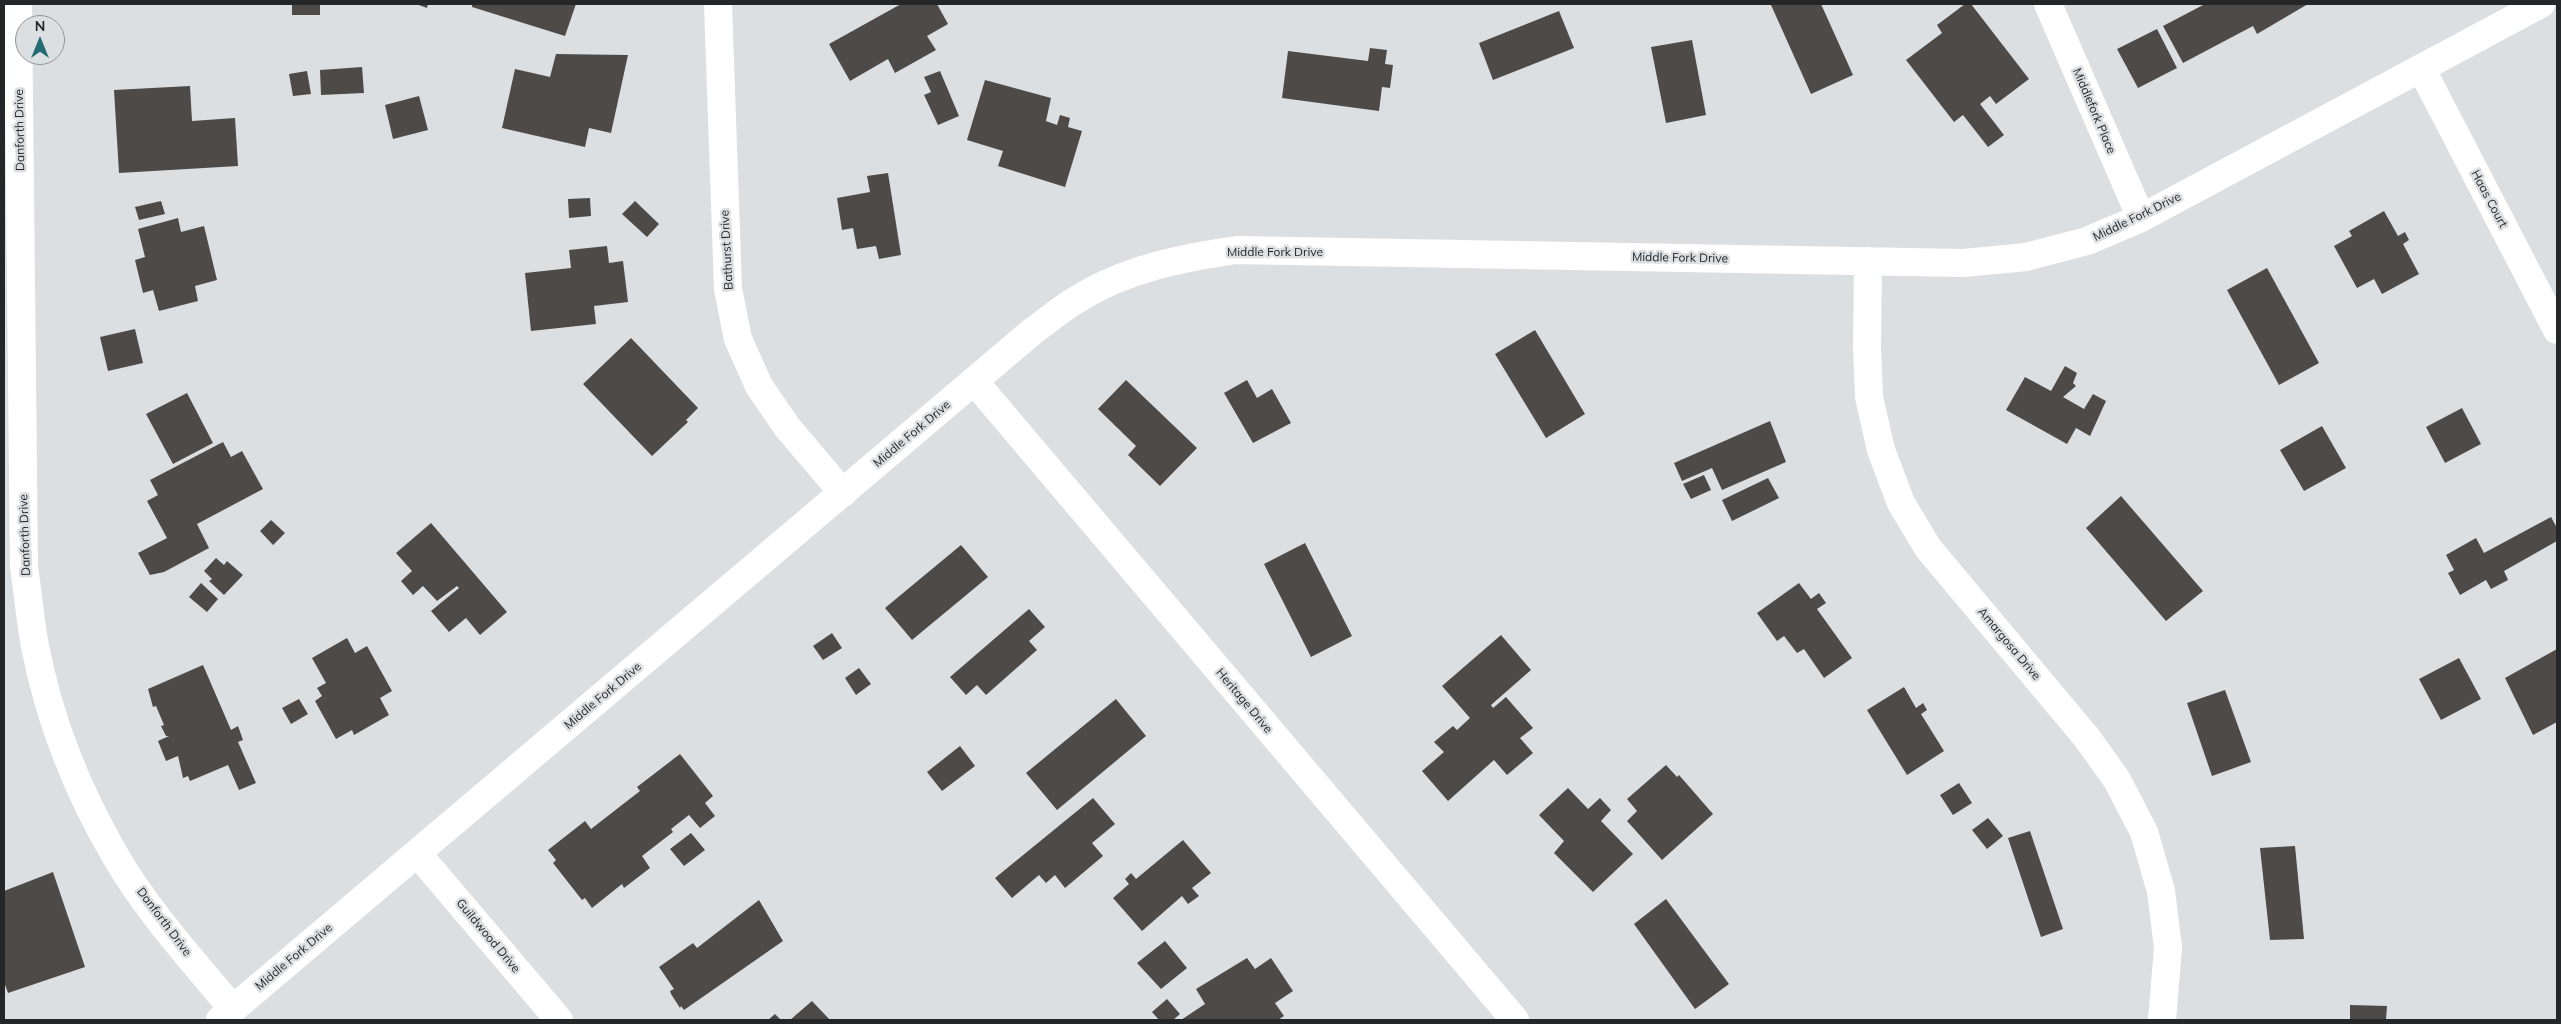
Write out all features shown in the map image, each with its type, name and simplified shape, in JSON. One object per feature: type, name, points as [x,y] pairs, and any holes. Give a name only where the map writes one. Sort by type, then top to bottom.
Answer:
[{"type":"street","name":"Danforth Drive","points":[[18,4],[24,567],[35,646],[54,718],[73,769],[116,857],[157,918],[227,1015]]},
{"type":"street","name":"Bathurst Drive","points":[[718,4],[728,289],[738,339],[759,386],[787,427],[843,493]]},
{"type":"street","name":"Middlefork Place","points":[[2048,4],[2141,218]]},
{"type":"street","name":"Middle Fork Drive","points":[[227,1015],[1033,331],[1077,300],[1126,275],[1181,258],[1237,250],[1964,263],[2026,257],[2086,241],[2141,218],[2541,4]]},
{"type":"street","name":"Haas Court","points":[[2420,68],[2557,330]]},
{"type":"street","name":"Amargosa Drive","points":[[1868,261],[1867,348],[1869,397],[1881,450],[1901,503],[1928,548],[2087,738],[2118,780],[2140,823],[2162,891],[2168,948],[2165,1008],[2162,1020]]},
{"type":"street","name":"Heritage Drive","points":[[974,381],[1515,1020]]},
{"type":"street","name":"Guildwood Drive","points":[[418,853],[559,1020]]},
{"type":"building","points":[[292,4],[320,4],[320,15],[292,15]]},
{"type":"building","points":[[416,4],[428,4],[427,8]]},
{"type":"building","points":[[472,4],[576,4],[565,36],[472,7]]},
{"type":"building","points":[[901,4],[937,4],[948,24],[927,36],[936,50],[895,73],[888,59],[850,81],[829,44]]},
{"type":"building","points":[[1821,4],[1853,75],[1811,94],[1771,5]]},
{"type":"building","points":[[1965,4],[1971,4],[2029,79],[1996,104],[1990,96],[1980,104],[2004,135],[1988,147],[1963,115],[1954,122],[1906,60],[1942,33],[1937,25]]},
{"type":"building","points":[[2205,4],[2308,4],[2257,34],[2253,26],[2183,63],[2163,26]]},
{"type":"building","points":[[1559,11],[1574,48],[1493,80],[1479,43]]},
{"type":"building","points":[[2157,29],[2177,68],[2138,88],[2117,49]]},
{"type":"building","points":[[1692,40],[1706,115],[1666,123],[1651,47]]},
{"type":"building","points":[[1370,48],[1387,50],[1385,64],[1393,65],[1390,88],[1382,87],[1379,111],[1282,98],[1288,51],[1368,61]]},
{"type":"building","points":[[556,54],[628,55],[611,133],[589,128],[585,147],[502,128],[515,69],[550,77]]},
{"type":"building","points":[[362,67],[364,93],[321,95],[320,70]]},
{"type":"building","points":[[307,71],[311,94],[293,96],[289,74]]},
{"type":"building","points":[[940,71],[959,116],[938,125],[924,95],[931,92],[924,77]]},
{"type":"building","points":[[985,80],[1051,98],[1046,121],[1057,125],[1060,115],[1070,118],[1068,127],[1082,131],[1065,187],[998,166],[1003,151],[967,140]]},
{"type":"building","points":[[190,86],[192,121],[235,118],[238,166],[119,173],[114,90]]},
{"type":"building","points":[[419,96],[428,130],[393,139],[385,105]]},
{"type":"building","points":[[888,173],[901,255],[879,259],[876,246],[857,249],[853,228],[842,230],[837,198],[870,192],[867,176]]},
{"type":"building","points":[[590,198],[591,216],[569,218],[568,199]]},
{"type":"building","points":[[161,201],[165,214],[139,220],[135,207]]},
{"type":"building","points":[[635,201],[659,224],[647,237],[622,214]]},
{"type":"building","points":[[2384,211],[2398,236],[2405,232],[2409,240],[2403,244],[2419,274],[2382,294],[2374,279],[2357,288],[2334,246],[2352,236],[2349,231]]},
{"type":"building","points":[[178,218],[181,232],[204,226],[217,280],[195,286],[198,301],[159,311],[153,290],[143,293],[135,260],[145,257],[138,229]]},
{"type":"building","points":[[607,246],[609,263],[623,261],[628,302],[594,306],[596,324],[531,331],[525,273],[571,268],[569,250]]},
{"type":"building","points":[[2267,268],[2319,363],[2279,385],[2227,290]]},
{"type":"building","points":[[135,329],[143,363],[108,371],[100,337]]},
{"type":"building","points":[[1535,330],[1585,414],[1546,438],[1495,354]]},
{"type":"building","points":[[631,338],[698,408],[686,420],[688,422],[652,456],[583,384]]},
{"type":"building","points":[[2065,366],[2077,373],[2073,383],[2076,386],[2063,397],[2084,409],[2093,394],[2106,401],[2090,436],[2076,428],[2067,444],[2006,410],[2025,377],[2051,391]]},
{"type":"building","points":[[1126,380],[1197,448],[1160,486],[1128,455],[1136,446],[1098,409]]},
{"type":"building","points":[[1247,380],[1257,398],[1272,389],[1291,423],[1253,443],[1224,393]]},
{"type":"building","points":[[187,393],[213,443],[173,464],[146,414]]},
{"type":"building","points":[[2462,408],[2481,444],[2445,463],[2426,427]]},
{"type":"building","points":[[1770,421],[1786,462],[1722,490],[1712,468],[1682,481],[1674,463]]},
{"type":"building","points":[[2322,426],[2346,468],[2304,491],[2280,450]]},
{"type":"building","points":[[223,442],[231,457],[242,451],[263,489],[197,524],[209,548],[164,572],[150,575],[138,553],[167,538],[147,501],[158,495],[150,480]]},
{"type":"building","points":[[1704,475],[1711,490],[1691,499],[1683,484]]},
{"type":"building","points":[[1768,478],[1779,498],[1732,521],[1722,500]]},
{"type":"building","points":[[2121,496],[2203,591],[2166,621],[2086,528]]},
{"type":"building","points":[[2551,517],[2557,528],[2557,541],[2504,571],[2508,580],[2491,589],[2486,580],[2460,595],[2448,573],[2454,570],[2446,555],[2476,538],[2484,553]]},
{"type":"building","points":[[271,520],[285,533],[273,545],[260,531]]},
{"type":"building","points":[[431,523],[507,612],[480,635],[466,618],[449,632],[431,611],[459,588],[457,586],[437,601],[423,586],[413,595],[401,581],[412,571],[396,553]]},
{"type":"building","points":[[1305,543],[1352,636],[1311,657],[1264,564]]},
{"type":"building","points":[[961,545],[988,577],[912,640],[885,608]]},
{"type":"building","points":[[216,558],[224,565],[227,561],[243,575],[224,595],[209,581],[212,579],[204,571]]},
{"type":"building","points":[[201,583],[218,599],[207,612],[189,597]]},
{"type":"building","points":[[1799,583],[1811,599],[1819,593],[1826,603],[1817,609],[1852,658],[1824,678],[1804,649],[1797,653],[1784,636],[1777,641],[1757,613]]},
{"type":"building","points":[[1029,609],[1045,627],[1029,641],[1037,650],[986,695],[977,685],[966,695],[950,677]]},
{"type":"building","points":[[832,633],[842,648],[823,660],[813,646]]},
{"type":"building","points":[[1501,635],[1531,670],[1491,705],[1493,708],[1506,697],[1533,728],[1520,738],[1533,753],[1507,775],[1494,760],[1448,801],[1422,771],[1444,752],[1434,742],[1453,726],[1457,730],[1470,718],[1442,686]]},
{"type":"building","points":[[347,638],[355,653],[367,646],[392,691],[380,698],[389,715],[354,735],[352,730],[336,739],[315,701],[322,696],[317,688],[326,683],[312,658]]},
{"type":"building","points":[[2557,649],[2557,722],[2533,735],[2505,678]]},
{"type":"building","points":[[2459,658],[2481,699],[2441,720],[2419,679]]},
{"type":"building","points":[[203,665],[231,730],[238,726],[243,740],[238,742],[256,783],[239,790],[228,765],[190,781],[188,776],[183,778],[178,756],[166,761],[158,741],[169,736],[166,736],[161,726],[164,725],[156,706],[153,707],[148,689]]},
{"type":"building","points":[[859,668],[871,684],[856,695],[845,678]]},
{"type":"building","points":[[1904,687],[1916,708],[1923,703],[1927,710],[1921,714],[1944,751],[1907,775],[1867,710]]},
{"type":"building","points":[[2225,690],[2251,762],[2212,776],[2187,703]]},
{"type":"building","points":[[299,699],[308,714],[291,724],[282,708]]},
{"type":"building","points":[[1116,699],[1146,736],[1057,810],[1026,773]]},
{"type":"building","points":[[960,746],[975,766],[942,791],[927,772]]},
{"type":"building","points":[[680,754],[713,796],[705,803],[715,816],[700,828],[689,815],[671,829],[673,832],[642,856],[650,868],[624,888],[622,884],[592,908],[585,898],[582,900],[553,863],[556,860],[548,850],[585,821],[591,829],[640,791],[637,787]]},
{"type":"building","points":[[1666,765],[1677,777],[1679,775],[1713,814],[1662,860],[1627,821],[1637,811],[1627,799]]},
{"type":"building","points":[[1959,783],[1972,803],[1953,815],[1940,795]]},
{"type":"building","points":[[1568,788],[1588,809],[1600,798],[1611,810],[1601,821],[1633,854],[1593,892],[1554,853],[1564,841],[1539,815]]},
{"type":"building","points":[[1093,798],[1115,824],[1092,843],[1103,856],[1065,888],[1055,875],[1046,883],[1039,875],[1012,898],[995,878]]},
{"type":"building","points":[[1988,818],[2003,836],[1987,849],[1972,830]]},
{"type":"building","points":[[2030,831],[2063,929],[2041,937],[2008,838]]},
{"type":"building","points":[[691,833],[705,850],[684,866],[670,849]]},
{"type":"building","points":[[1183,840],[1211,873],[1192,888],[1199,896],[1188,904],[1182,896],[1142,931],[1113,898],[1129,884],[1125,879],[1131,873],[1136,879]]},
{"type":"building","points":[[2295,846],[2304,939],[2270,940],[2260,848]]},
{"type":"building","points":[[53,872],[85,967],[8,993],[4,982],[4,891]]},
{"type":"building","points":[[1666,899],[1729,984],[1695,1009],[1634,924]]},
{"type":"building","points":[[759,900],[783,941],[684,1010],[681,1006],[680,1008],[670,991],[674,989],[659,967],[693,943],[697,948]]},
{"type":"building","points":[[1165,941],[1187,968],[1161,989],[1137,963]]},
{"type":"building","points":[[1247,958],[1255,969],[1271,958],[1293,991],[1275,1003],[1284,1016],[1278,1020],[1181,1020],[1205,1004],[1196,989]]},
{"type":"building","points":[[1167,999],[1180,1014],[1173,1020],[1159,1020],[1152,1012]]},
{"type":"building","points":[[812,1001],[830,1020],[790,1020]]},
{"type":"building","points":[[2350,1005],[2387,1006],[2386,1020],[2350,1020]]},
{"type":"building","points":[[775,1014],[781,1020],[768,1020]]}]
